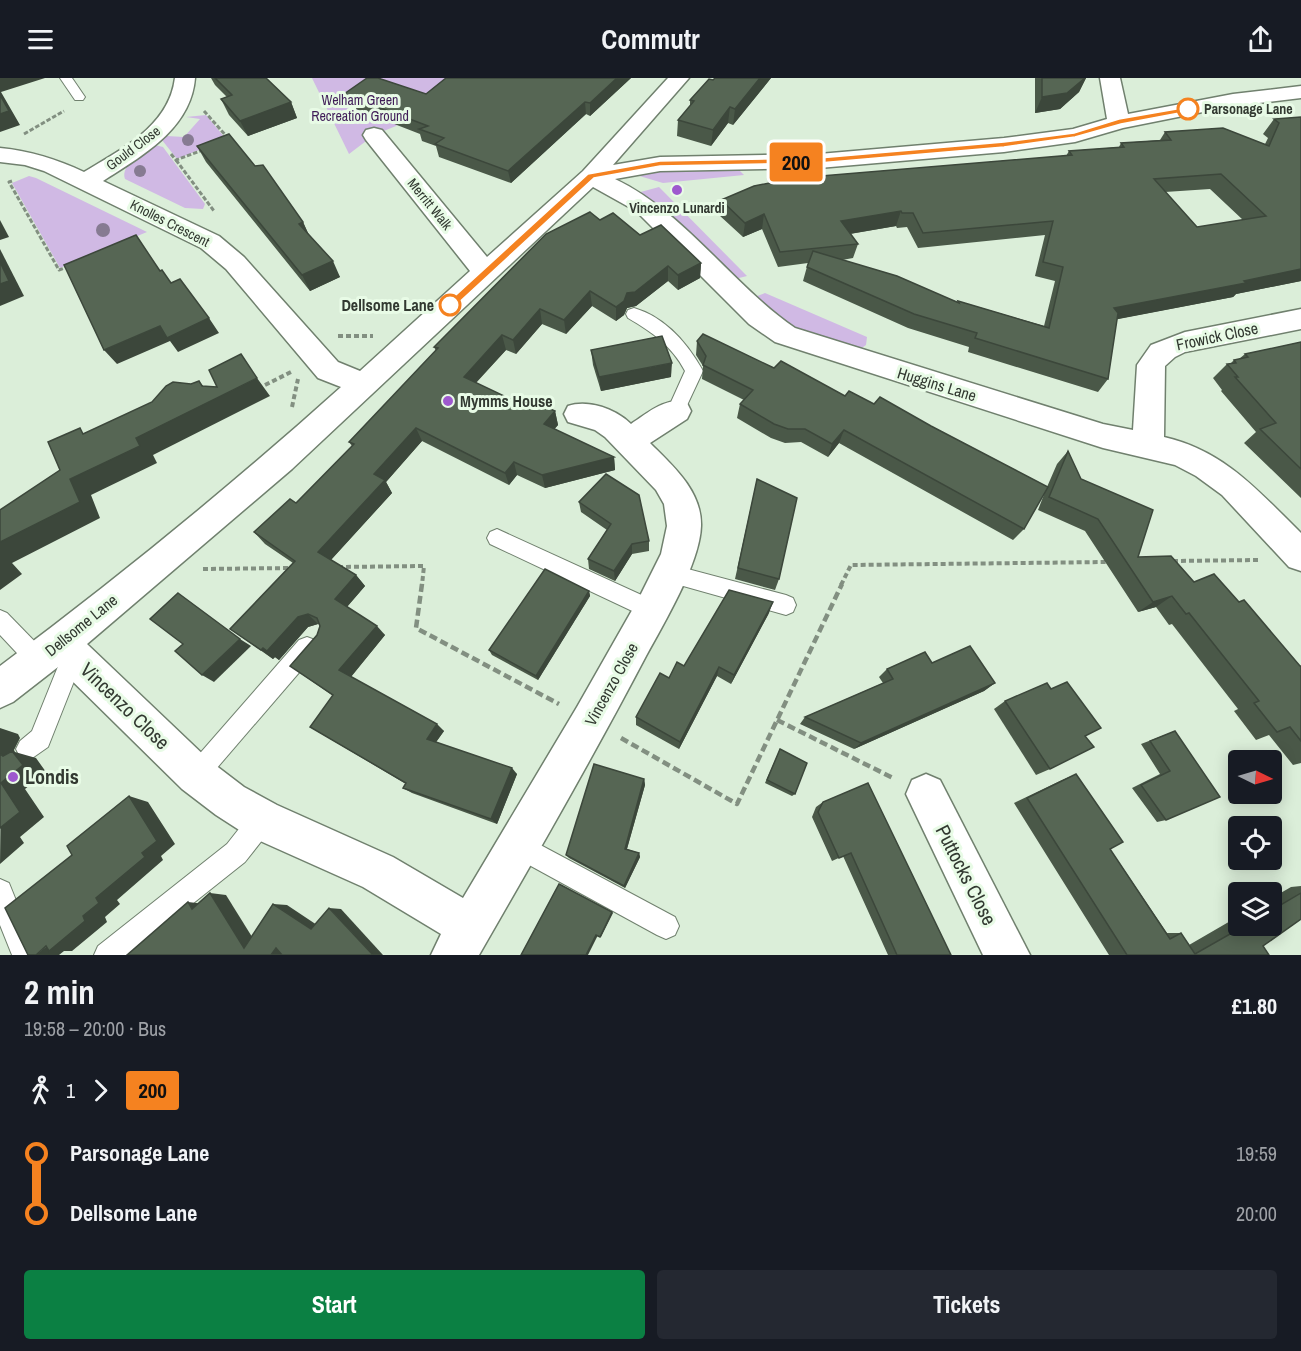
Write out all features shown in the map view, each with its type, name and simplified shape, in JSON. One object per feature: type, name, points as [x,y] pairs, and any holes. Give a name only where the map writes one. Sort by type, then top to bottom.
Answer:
[{"type":"street","name":"Gould Close","points":[[87,181],[154,134],[175,114],[184,96],[185,78]]},
{"type":"street","name":"Dellsome Lane","points":[[0,689],[57,653],[148,569],[281,460],[591,176],[679,78]]},
{"type":"street","points":[[1110,78],[1119,122]]},
{"type":"street","points":[[591,176],[660,164],[819,161],[975,148],[1075,135],[1119,122],[1233,100],[1301,93]]},
{"type":"street","name":"Merritt Walk","points":[[374,135],[486,273]]},
{"type":"street","name":"Knolles Crescent","points":[[0,155],[28,158],[87,181],[210,242],[235,263],[328,370],[364,384]]},
{"type":"street","name":"Huggins Lane","points":[[591,176],[626,193],[645,206],[759,317],[785,335],[1080,429],[1182,454],[1207,467],[1233,486],[1301,556]]},
{"type":"street","name":"Frowick Close","points":[[1148,446],[1151,365],[1157,355],[1167,347],[1185,342],[1301,319]]},
{"type":"street","points":[[629,441],[676,411]]},
{"type":"street","name":"Vincenzo Close","points":[[57,653],[196,775],[230,801],[262,820],[378,872],[462,941],[591,721],[652,610],[678,555],[684,526],[680,501],[667,481],[616,428],[603,420],[579,414]]},
{"type":"street","name":"Puttocks Close","points":[[926,794],[1007,955]]},
{"type":"lane","points":[[66,78],[79,97]]},
{"type":"lane","points":[[634,314],[666,333],[684,351],[694,371],[676,411]]},
{"type":"lane","points":[[497,538],[652,610]]},
{"type":"lane","points":[[669,573],[786,605]]},
{"type":"lane","name":"Dellsome Lane","points":[[0,620],[57,653]]},
{"type":"lane","points":[[196,775],[317,636]]},
{"type":"lane","points":[[28,749],[40,739],[57,653]]},
{"type":"lane","points":[[107,955],[236,852],[262,820]]},
{"type":"lane","points":[[518,845],[666,926]]},
{"type":"lane","points":[[0,892],[25,955]]},
{"type":"path","points":[[23,134],[61,113],[79,97]]},
{"type":"path","points":[[200,108],[229,139]]},
{"type":"path","points":[[176,160],[208,148]]},
{"type":"path","points":[[170,152],[214,211]]},
{"type":"path","points":[[20,178],[9,182],[59,270],[80,261]]},
{"type":"path","points":[[328,336],[374,336]]},
{"type":"path","points":[[265,385],[299,369],[291,413]]},
{"type":"path","points":[[1171,561],[1266,560]]},
{"type":"path","points":[[328,567],[424,566],[416,628],[591,721],[737,804],[851,565],[1112,562]]},
{"type":"path","points":[[148,569],[304,567]]},
{"type":"path","points":[[777,720],[926,794]]},
{"type":"green space","name":"Welham Green Recreation Ground","points":[[312,78],[456,78],[396,126],[374,135],[349,154]]},
{"type":"green space","points":[[206,115],[226,139],[177,159],[162,140],[167,136],[184,137],[200,119],[186,117]]},
{"type":"green space","points":[[155,145],[163,147],[205,204],[203,209],[185,208],[125,179],[124,174],[129,164]]},
{"type":"green space","points":[[737,168],[744,175],[663,183],[636,175],[660,170]]},
{"type":"green space","points":[[29,176],[147,232],[60,268],[12,183]]},
{"type":"green space","points":[[659,187],[747,276],[735,279],[637,193]]},
{"type":"green space","points":[[765,293],[867,337],[866,345],[856,352],[786,324],[749,299]]},
{"type":"building","points":[[215,78],[266,78],[291,102],[240,121],[221,99],[232,95]]},
{"type":"building","points":[[367,78],[378,78],[426,94],[446,78],[617,78],[590,103],[585,102],[508,171],[435,144],[444,138],[419,129],[428,126],[344,94]]},
{"type":"building","points":[[760,78],[735,109],[730,107],[713,130],[678,120],[694,101],[690,100],[709,79]]},
{"type":"building","points":[[1042,78],[1085,78],[1067,93],[1042,97]]},
{"type":"building","points":[[0,95],[9,111],[0,114]]},
{"type":"building","points":[[1301,117],[1301,269],[1244,281],[1246,283],[1114,308],[1118,313],[1108,379],[975,338],[977,333],[914,314],[807,267],[813,251],[897,276],[959,303],[958,301],[1049,328],[1063,267],[1043,262],[1053,221],[923,233],[913,213],[902,213],[901,211],[841,221],[858,244],[780,252],[764,214],[745,223],[721,200],[754,186],[819,173],[821,176],[1072,155],[1069,151],[1124,147],[1121,143],[1171,140],[1165,132],[1223,128],[1269,146],[1279,123],[1274,119]],"holes":[[[1221,174],[1266,216],[1197,227],[1154,179]]]},
{"type":"building","points":[[229,134],[255,166],[263,165],[303,222],[299,224],[333,261],[302,275],[197,146]]},
{"type":"building","points":[[590,212],[600,220],[613,213],[640,235],[661,225],[701,263],[678,275],[668,266],[635,292],[627,293],[624,301],[616,307],[590,291],[564,320],[540,309],[513,340],[502,335],[464,377],[521,404],[526,398],[555,411],[544,424],[614,457],[542,475],[514,462],[505,473],[416,428],[374,474],[385,480],[318,552],[356,575],[335,599],[377,626],[339,670],[437,724],[427,739],[512,768],[491,819],[403,788],[406,783],[310,727],[333,695],[290,666],[317,635],[320,626],[317,618],[308,614],[298,617],[267,651],[263,648],[261,650],[230,629],[295,561],[254,532],[290,499],[296,503],[354,444],[349,442],[438,348],[434,347],[546,234]]},
{"type":"building","points":[[136,235],[160,271],[162,270],[171,283],[180,279],[209,318],[167,338],[160,326],[104,350],[64,265]]},
{"type":"building","points":[[0,262],[9,281],[0,284]]},
{"type":"building","points":[[703,334],[774,368],[781,361],[845,396],[849,391],[874,404],[880,397],[1048,487],[1024,529],[844,430],[832,444],[805,429],[788,429],[774,424],[740,404],[753,390],[703,365],[706,356],[697,341]]},
{"type":"building","points":[[662,336],[672,363],[599,377],[591,350]]},
{"type":"building","points":[[1301,342],[1301,469],[1260,429],[1276,423],[1235,377],[1238,377],[1227,364],[1236,363],[1234,360],[1248,357],[1245,354]]},
{"type":"building","points":[[241,354],[257,378],[136,438],[140,446],[70,479],[80,502],[0,542],[0,510],[60,470],[48,442],[80,428],[83,434],[152,402],[166,386],[173,382],[191,384],[199,381],[202,386],[217,387],[209,370]]},
{"type":"building","points":[[1068,451],[1081,479],[1153,510],[1138,557],[1171,556],[1194,582],[1214,574],[1239,602],[1244,600],[1301,666],[1301,741],[1290,727],[1277,732],[1254,703],[1259,701],[1189,613],[1186,614],[1172,596],[1153,602],[1098,519],[1049,497]]},
{"type":"building","points":[[606,474],[639,495],[649,541],[632,544],[614,571],[588,559],[611,524],[579,502]]},
{"type":"building","points":[[757,479],[797,498],[779,579],[738,568]]},
{"type":"building","points":[[545,569],[589,591],[536,676],[489,650]]},
{"type":"building","points":[[729,590],[773,602],[734,675],[719,667],[680,742],[636,717],[660,673],[669,678],[677,662],[684,666]]},
{"type":"building","points":[[178,593],[240,639],[202,675],[175,651],[183,644],[150,619]]},
{"type":"building","points":[[970,646],[995,683],[861,743],[805,717],[893,679],[887,669],[925,652],[932,663]]},
{"type":"building","points":[[1067,682],[1101,728],[1085,736],[1094,747],[1050,769],[1005,701],[1047,683],[1051,689]]},
{"type":"building","points":[[1175,731],[1220,797],[1166,820],[1141,785],[1170,771],[1150,741]]},
{"type":"building","points":[[780,749],[807,763],[795,794],[767,780]]},
{"type":"building","points":[[12,751],[23,765],[1,783],[20,812],[0,828],[0,754],[3,756]]},
{"type":"building","points":[[594,764],[644,779],[625,849],[639,853],[624,886],[566,855]]},
{"type":"building","points":[[1076,774],[1123,842],[1110,849],[1170,939],[1181,933],[1195,954],[1228,935],[1277,936],[1263,946],[1269,955],[1127,955],[1027,798]]},
{"type":"building","points":[[868,783],[951,955],[897,955],[851,853],[839,858],[818,812],[823,802]]},
{"type":"building","points":[[129,796],[157,841],[142,853],[145,857],[96,898],[99,903],[83,916],[85,921],[49,951],[46,946],[36,955],[28,955],[5,908],[72,855],[67,846]]},
{"type":"building","points":[[559,884],[612,912],[600,937],[596,935],[586,955],[521,955]]},
{"type":"building","points":[[210,893],[244,948],[273,904],[311,929],[329,908],[373,955],[282,955],[276,948],[271,955],[127,955],[188,902],[192,909]]},
{"type":"building","points":[[1301,893],[1301,919],[1282,932],[1282,904]]},
{"type":"bus line","name":"200","points":[[450,305],[591,176],[660,164],[819,161],[1004,145],[1075,135],[1119,122],[1188,109]]},
{"type":"place","name":"Parsonage Lane","points":[[1188,109]]},
{"type":"place","name":"Vincenzo Lunardi","points":[[677,190]]},
{"type":"place","name":"Dellsome Lane","points":[[450,305]]},
{"type":"place","name":"Mymms House","points":[[448,401]]},
{"type":"place","name":"Londis","points":[[13,777]]}]
